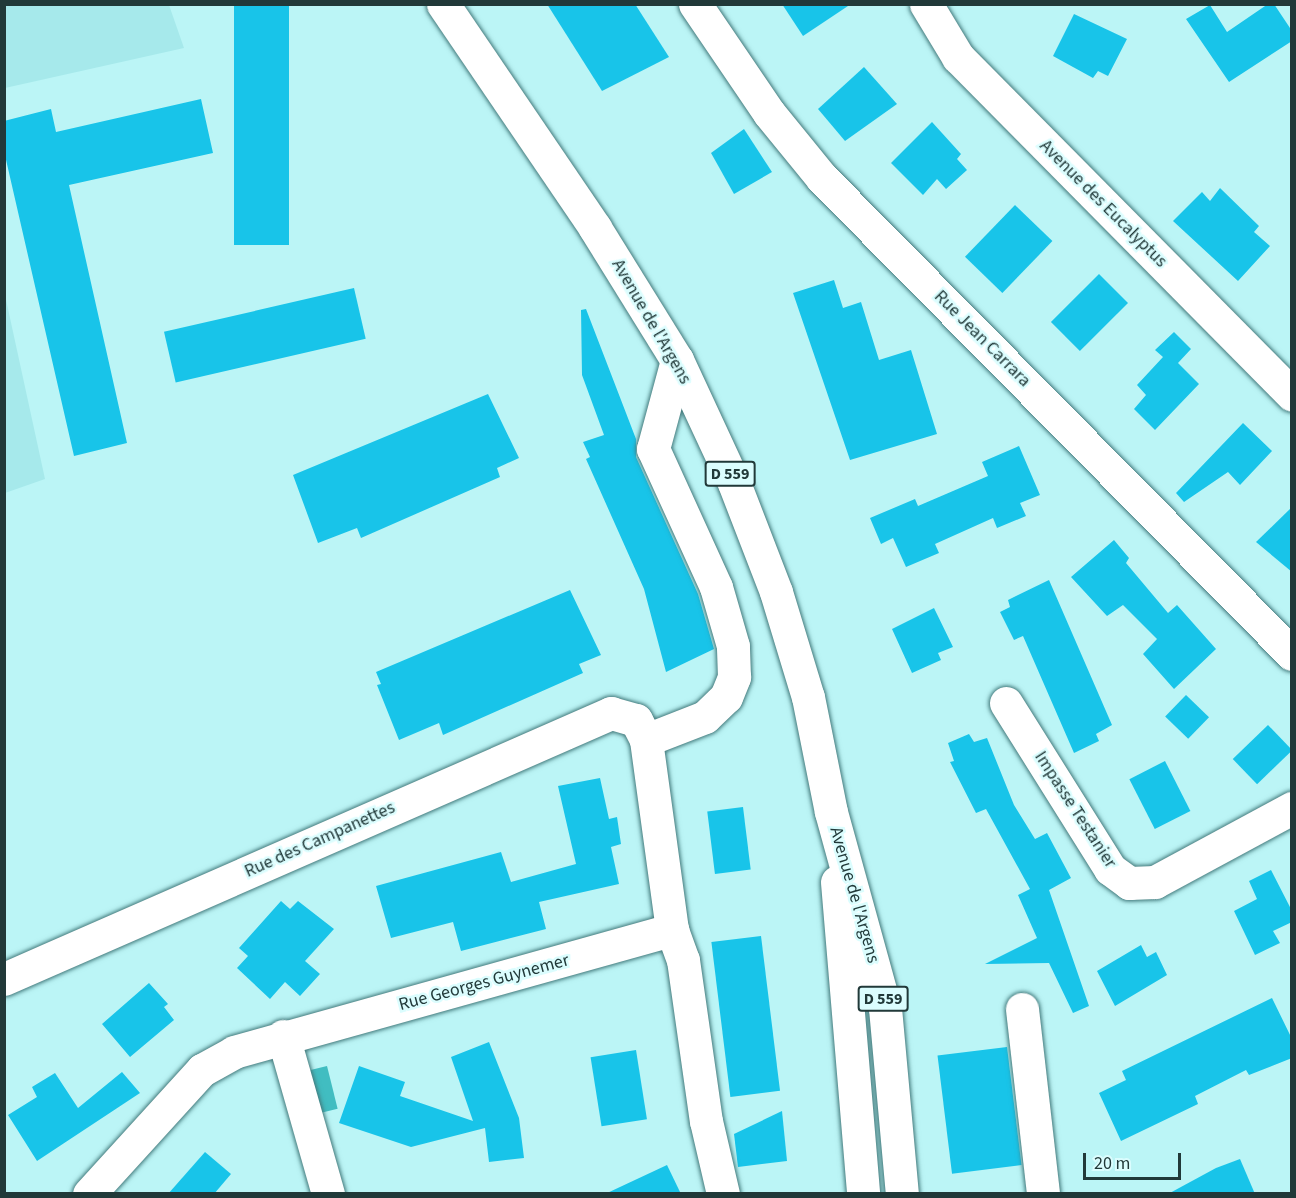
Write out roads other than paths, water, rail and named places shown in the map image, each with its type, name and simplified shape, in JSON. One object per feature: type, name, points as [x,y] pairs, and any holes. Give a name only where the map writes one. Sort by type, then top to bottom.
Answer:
[{"type":"street","name":"Avenue de l'Argens","points":[[443,4],[595,228],[677,360],[735,483],[776,592],[808,697],[831,812],[885,1008],[902,1194]]},
{"type":"street","name":"Rue Jean Carrara","points":[[695,4],[769,113],[822,178],[1285,635]]},
{"type":"street","name":"Avenue des Eucalyptus","points":[[926,4],[958,57],[1292,395]]},
{"type":"street","points":[[677,360],[653,449],[716,587],[733,646],[734,677],[726,697],[705,717],[641,730],[672,930],[682,960],[706,1121],[723,1194]]},
{"type":"street","name":"Impasse Testanier","points":[[1006,703],[1110,869],[1129,883],[1155,882],[1292,808]]},
{"type":"street","name":"Rue des Campanettes","points":[[4,979],[611,713],[641,730]]},
{"type":"street","name":"Avenue de l'Argens","points":[[831,812],[862,1194]]},
{"type":"street","name":"Rue Georges Guynemer","points":[[89,1194],[202,1070],[234,1052],[283,1036],[672,930]]},
{"type":"street","points":[[1022,1009],[1043,1194]]},
{"type":"street","points":[[283,1036],[328,1194]]}]
